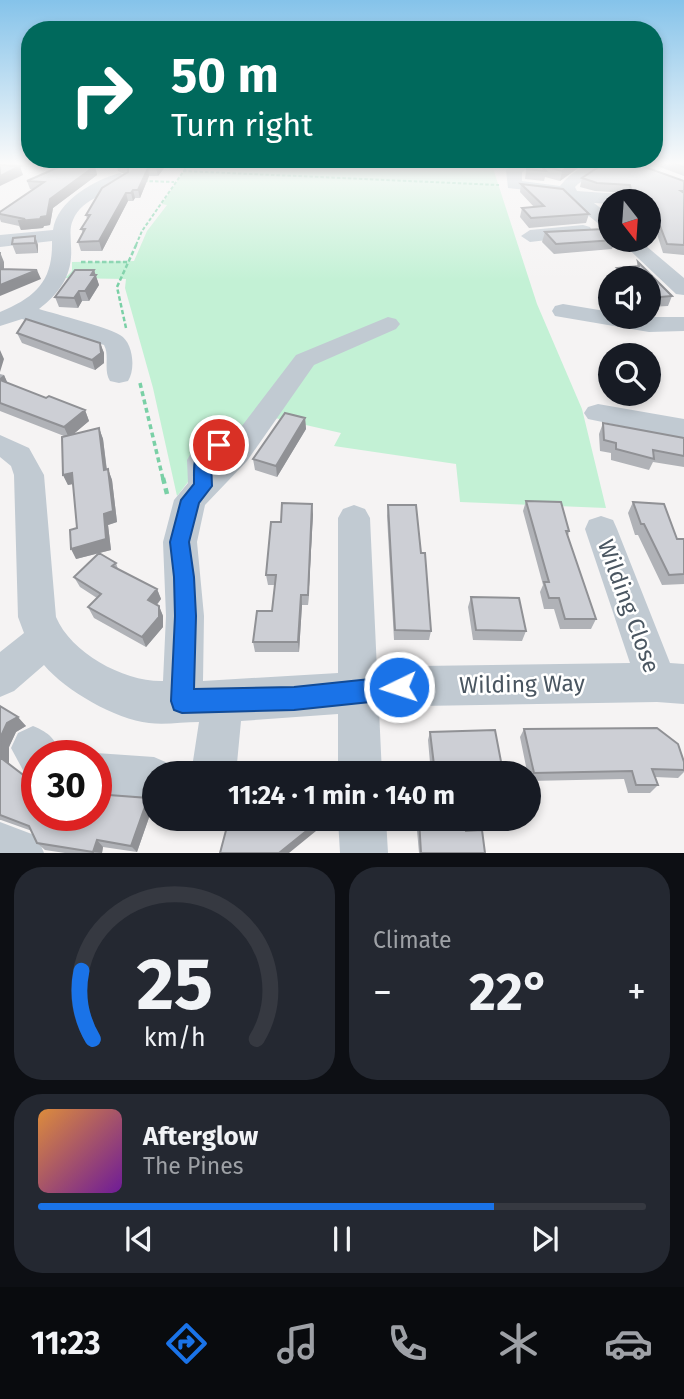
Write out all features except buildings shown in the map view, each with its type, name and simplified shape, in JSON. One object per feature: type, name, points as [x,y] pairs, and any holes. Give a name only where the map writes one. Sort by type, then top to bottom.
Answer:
[{"type":"street","points":[[0,319],[23,312],[57,277],[62,262],[63,221],[78,202]]},
{"type":"street","points":[[581,202],[598,216]]},
{"type":"street","points":[[530,236],[598,228]]},
{"type":"street","points":[[0,241],[63,234]]},
{"type":"street","points":[[642,252],[684,289]]},
{"type":"street","points":[[23,312],[121,338],[119,350],[128,375]]},
{"type":"street","points":[[563,312],[649,325],[684,324]]},
{"type":"street","points":[[211,761],[185,603],[180,542],[190,500],[203,486],[202,460],[207,450],[219,445],[243,446],[305,360],[388,324]]},
{"type":"street","points":[[598,413],[684,429]]},
{"type":"street","name":"Wilding Way","points":[[0,445],[17,452],[25,461],[29,475],[37,617],[46,639],[68,663],[121,695],[149,702],[203,701],[294,698],[356,690],[421,686],[670,683]]},
{"type":"street","points":[[354,519],[359,761]]},
{"type":"street","name":"Wilding Close","points":[[601,529],[670,683]]},
{"type":"street","points":[[0,677],[46,639]]},
{"type":"street","points":[[112,777],[142,779]]},
{"type":"street","points":[[363,831],[364,853]]},
{"type":"street","points":[[0,846],[20,853]]},
{"type":"path","points":[[121,338],[117,287],[142,231],[162,202]]},
{"type":"path","points":[[62,262],[127,262]]},
{"type":"path","points":[[128,375],[180,542]]},
{"type":"green space","points":[[163,202],[504,202],[537,304],[582,409],[606,508],[460,502],[456,464],[334,446],[341,433],[253,413],[236,438],[200,440],[188,482],[177,496],[153,388],[125,288],[126,279],[65,278],[72,271],[72,262],[134,261],[147,231],[167,205],[162,204]]},
{"type":"route","points":[[219,445],[207,450],[202,460],[203,486],[190,500],[180,542],[185,616],[182,701],[294,698],[399,687]]}]
